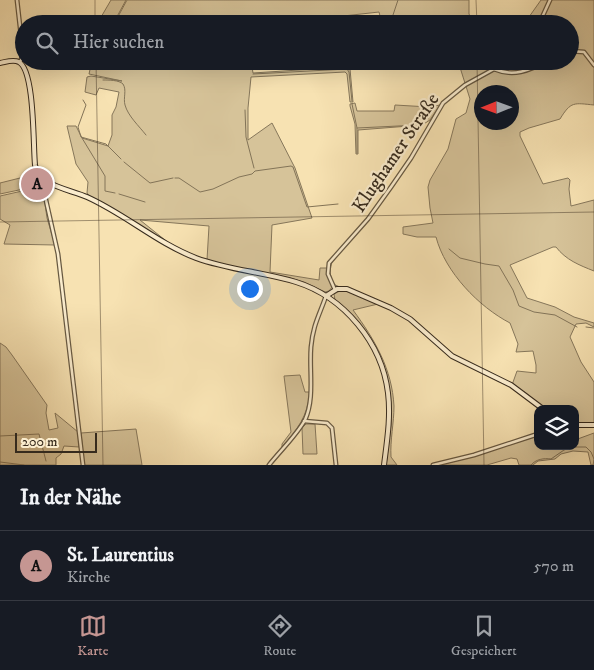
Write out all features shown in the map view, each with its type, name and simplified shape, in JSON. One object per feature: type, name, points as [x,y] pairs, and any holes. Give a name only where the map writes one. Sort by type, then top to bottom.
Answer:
[{"type":"main road","points":[[0,63],[15,62]]},
{"type":"main road","points":[[26,70],[31,90],[35,165],[41,178],[105,206],[162,242],[191,256],[223,266],[295,282],[326,296],[358,325],[372,347],[382,369],[387,387],[389,405],[388,433],[384,465]]},
{"type":"main road","points":[[330,299],[335,290]]},
{"type":"main road","points":[[326,296],[335,290],[350,290],[399,312],[418,326],[446,352],[464,363],[511,385],[538,405]]},
{"type":"main road","points":[[579,425],[594,425]]},
{"type":"street","points":[[17,0],[19,15]]},
{"type":"street","points":[[543,15],[550,0]]},
{"type":"street","points":[[579,52],[584,52],[594,65]]},
{"type":"street","name":"Klughamer Straße","points":[[335,290],[328,274],[329,263],[368,219],[391,187],[411,158],[438,110],[452,94],[492,70]]},
{"type":"street","points":[[498,70],[518,73],[528,70]]},
{"type":"street","points":[[41,178],[58,254],[83,465]]},
{"type":"street","points":[[44,187],[47,182]]},
{"type":"street","points":[[268,465],[304,421],[308,410],[311,393],[311,354],[314,330],[317,316],[326,296]]},
{"type":"street","points":[[322,307],[330,299]]},
{"type":"street","points":[[304,421],[327,423],[332,428],[336,465]]},
{"type":"street","points":[[433,465],[534,435]]},
{"type":"shaded area","points":[[111,0],[126,0],[118,15],[102,15]]},
{"type":"shaded area","points":[[127,0],[469,0],[470,15],[380,15],[379,12],[352,15],[119,15]]},
{"type":"shaded area","points":[[541,0],[594,0],[594,105],[577,104],[570,106],[560,119],[529,128],[520,132],[520,136],[543,184],[568,178],[570,180],[571,206],[594,200],[594,271],[568,259],[556,247],[510,265],[527,298],[594,323],[594,327],[586,323],[576,324],[570,337],[581,362],[594,382],[594,424],[579,424],[579,405],[540,405],[526,393],[512,385],[517,371],[536,373],[533,351],[516,352],[518,344],[510,323],[487,308],[465,287],[447,263],[436,237],[417,237],[403,234],[403,227],[433,223],[428,187],[430,180],[448,149],[456,119],[466,113],[470,99],[461,70],[579,70],[579,15],[530,15]]},
{"type":"shaded area","points":[[90,70],[252,70],[253,73],[299,70],[350,70],[353,102],[350,102],[347,74],[345,72],[251,77],[248,108],[248,140],[272,123],[295,168],[312,218],[272,225],[270,272],[319,280],[320,268],[328,268],[333,259],[330,270],[331,276],[335,285],[340,287],[332,287],[329,291],[325,292],[290,278],[207,260],[209,226],[140,220],[170,244],[90,197],[87,193],[88,182],[76,164],[67,126],[76,126],[82,138],[108,146],[112,135],[112,115],[119,92],[99,88],[96,95],[85,92],[87,77],[122,81],[89,74]]},
{"type":"shaded area","points":[[355,103],[357,111],[394,111],[395,105],[429,107],[440,105],[430,120],[422,125],[358,130],[358,154],[356,154],[355,124],[350,106],[350,104]]},
{"type":"shaded area","points":[[36,174],[40,179],[32,181],[33,187],[0,194],[0,183]]},
{"type":"shaded area","points":[[40,187],[43,190],[47,218],[55,245],[4,244],[10,225],[0,219],[0,196]]},
{"type":"shaded area","points":[[340,291],[348,291],[378,304],[353,310],[381,355],[390,380],[394,406],[391,457],[397,465],[386,465],[391,425],[389,387],[369,337],[357,320],[335,300],[334,294]]},
{"type":"shaded area","points":[[0,343],[6,347],[47,405],[46,413],[49,430],[58,428],[55,413],[78,432],[79,447],[64,446],[61,454],[56,458],[56,465],[0,465]]},
{"type":"shaded area","points":[[300,375],[305,392],[310,392],[307,409],[301,422],[282,447],[282,444],[291,432],[284,376]]},
{"type":"shaded area","points":[[306,424],[315,424],[317,454],[303,454],[302,428]]},
{"type":"shaded area","points":[[136,429],[142,465],[84,465],[81,433]]},
{"type":"shaded area","points":[[594,433],[594,465],[591,465],[588,452],[573,451],[561,454],[555,459],[538,461],[533,465],[519,465],[517,459],[511,458],[487,465],[440,465],[534,436],[534,450],[579,450],[579,439]]},
{"type":"waterway","points":[[393,15],[398,0]]},
{"type":"waterway","points":[[253,74],[328,70]]},
{"type":"waterway","points":[[348,70],[352,101]]},
{"type":"waterway","points":[[103,80],[116,81],[123,84],[126,109],[146,135]]},
{"type":"waterway","points":[[83,100],[86,105],[78,127],[81,137],[106,144],[121,159]]},
{"type":"waterway","points":[[352,104],[357,128],[357,153]]},
{"type":"waterway","points":[[245,110],[246,137],[254,168]]},
{"type":"waterway","points":[[357,128],[419,125],[429,117]]},
{"type":"waterway","points":[[82,138],[105,176],[105,191],[115,193]]},
{"type":"waterway","points":[[124,162],[150,183],[173,178]]},
{"type":"waterway","points":[[175,178],[179,178],[200,192],[213,189],[239,177],[252,174],[255,171],[291,166],[307,207],[338,204]]},
{"type":"waterway","points":[[119,194],[145,202]]},
{"type":"waterway","points":[[449,249],[460,258],[499,266],[513,290],[519,306],[534,312],[555,315],[577,327]]},
{"type":"waterway","points":[[586,327],[594,328]]},
{"type":"waterway","points":[[0,436],[39,434],[46,461]]},
{"type":"waterway","points":[[531,465],[540,459],[551,459],[564,450],[573,447],[586,447],[594,459]]},
{"type":"waterway","points":[[593,465],[594,460]]},
{"type":"waterway","points":[[0,462],[24,465]]},
{"type":"place","name":"St. Laurentius","points":[[37,184]]}]
